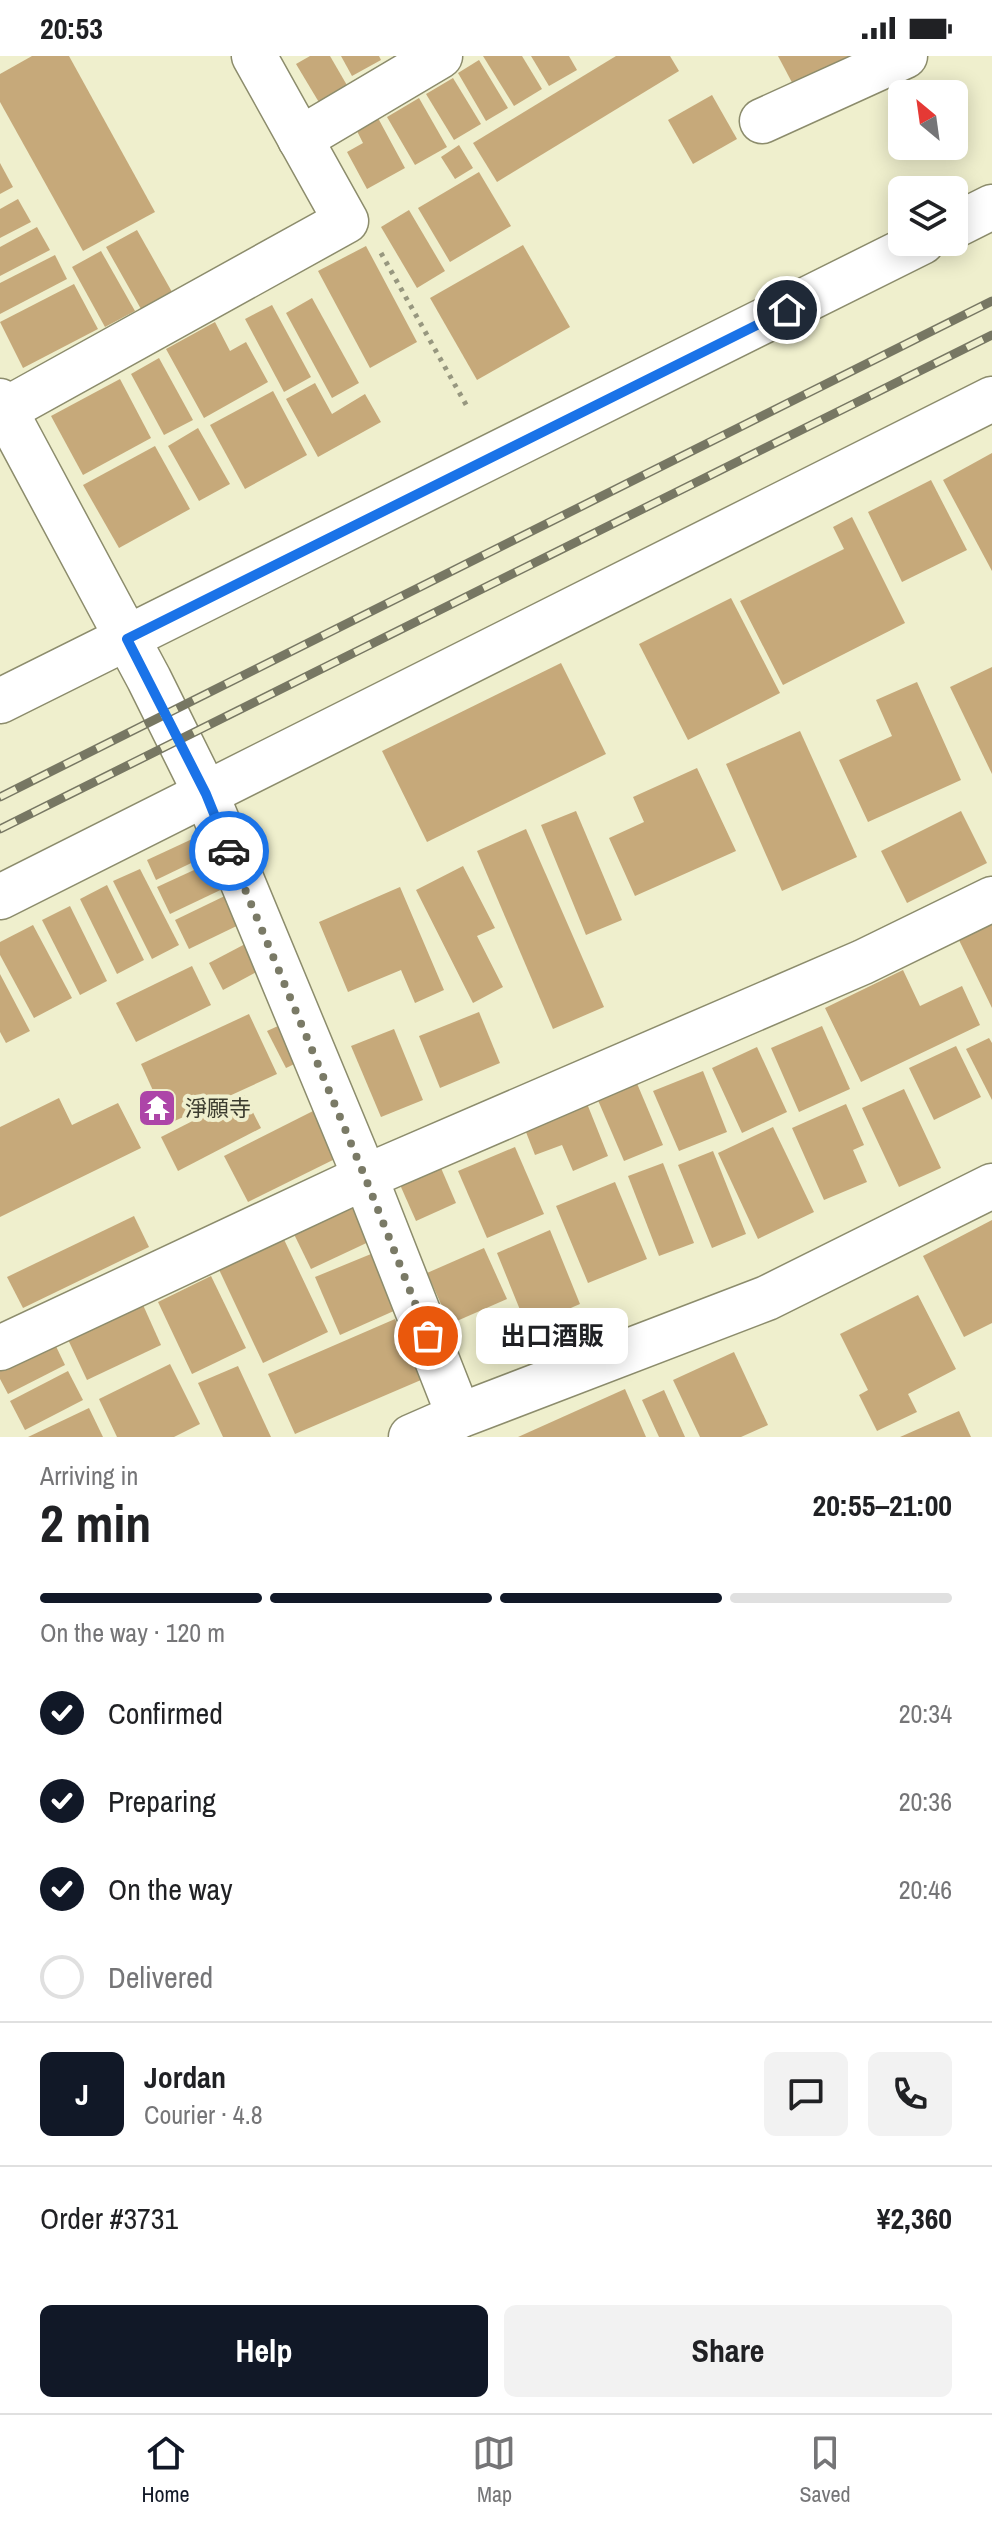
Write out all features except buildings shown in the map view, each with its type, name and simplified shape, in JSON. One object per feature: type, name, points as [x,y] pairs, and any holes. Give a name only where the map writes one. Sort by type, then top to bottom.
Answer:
[{"type":"street","points":[[254,56],[346,221],[3,406],[206,794],[365,1177],[475,1421]]},
{"type":"street","points":[[300,139],[440,56]]},
{"type":"street","points":[[762,121],[905,56]]},
{"type":"street","points":[[968,219],[992,207]]},
{"type":"street","points":[[0,701],[894,256]]},
{"type":"street","points":[[0,897],[992,399]]},
{"type":"street","points":[[0,1348],[365,1177],[863,962],[992,899]]},
{"type":"street","points":[[411,1437],[475,1421],[767,1298],[992,1186]]},
{"type":"path","points":[[346,221],[372,238],[469,410]]},
{"type":"railway","points":[[0,797],[992,301]]},
{"type":"railway","points":[[0,829],[992,335]]},
{"type":"way so far","points":[[229,851],[428,1336]]},
{"type":"place","name":"淨願寺","points":[[157,1108]]},
{"type":"place","name":"出口酒販","points":[[428,1336]]},
{"type":"route","points":[[229,851],[206,794],[127,639],[787,310]]}]
